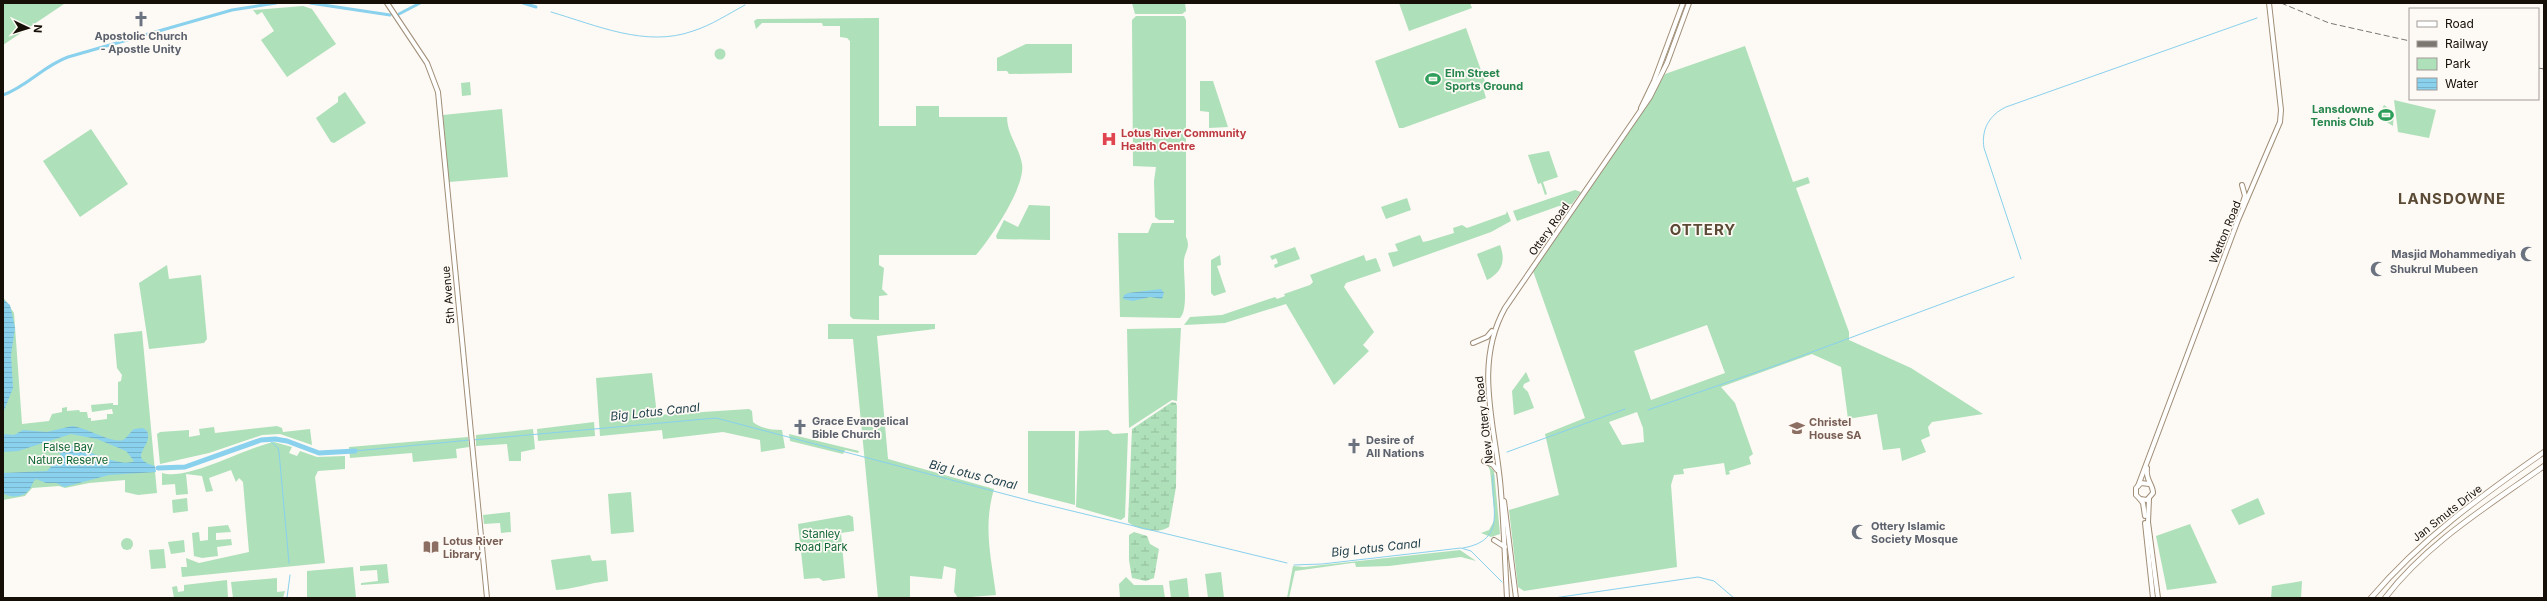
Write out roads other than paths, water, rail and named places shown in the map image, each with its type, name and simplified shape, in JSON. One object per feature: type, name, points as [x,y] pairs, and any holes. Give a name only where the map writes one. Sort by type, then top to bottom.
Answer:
[{"type":"main road","name":"5th Avenue","points":[[388,3],[430,68],[438,92],[487,598]]},
{"type":"main road","name":"Ottery Road","points":[[1630,128],[1649,92],[1683,3]]},
{"type":"main road","name":"Ottery Road","points":[[1490,344],[1495,328],[1505,308],[1630,128],[1656,87],[1689,3]]},
{"type":"main road","name":"Wetton Road","points":[[2138,486],[2148,463],[2241,214],[2268,154],[2281,120],[2269,3]]},
{"type":"main road","points":[[2241,214],[2245,196],[2242,185]]},
{"type":"main road","points":[[1473,343],[1487,336],[1495,328]]},
{"type":"main road","name":"New Ottery Road","points":[[1490,344],[1486,381],[1501,493],[1505,548],[1506,598]]},
{"type":"main road","points":[[1494,432],[1493,452],[1484,461],[1494,464],[1499,474]]},
{"type":"main road","name":"Jan Smuts Drive","points":[[2371,598],[2404,560],[2433,534],[2544,452]]},
{"type":"main road","name":"Wetton Road","points":[[2148,463],[2146,477],[2149,484]]},
{"type":"main road","name":"Jan Smuts Drive","points":[[2384,598],[2410,569],[2444,538],[2544,466]]},
{"type":"main road","points":[[2153,598],[2144,506],[2136,493],[2138,486],[2143,483],[2149,484],[2153,491],[2149,499],[2148,522],[2158,598]]},
{"type":"main road","name":"New Ottery Road","points":[[1501,493],[1514,568],[1516,598]]},
{"type":"main road","points":[[2140,499],[2149,499]]},
{"type":"main road","points":[[1494,540],[1505,548]]},
{"type":"water","points":[[1161,289],[1164,293],[1162,299],[1150,297],[1133,301],[1123,299],[1124,295],[1128,293]]},
{"type":"water","points":[[3,299],[10,305],[15,328],[11,355],[13,388],[3,413]]},
{"type":"water","points":[[72,426],[118,441],[123,440],[134,429],[143,428],[147,431],[148,437],[142,451],[142,459],[146,463],[155,466],[156,472],[109,475],[64,487],[56,483],[46,483],[36,479],[30,489],[23,495],[13,496],[3,493],[3,473],[47,471],[61,456],[60,453],[52,449],[57,445],[66,445],[77,448],[114,461],[125,463],[134,461],[126,451],[97,439],[71,434],[18,451],[3,452],[3,434],[14,435],[23,430],[47,432]]},
{"type":"waterway","points":[[3,95],[20,87],[51,65],[68,57],[232,10],[276,3]]},
{"type":"waterway","points":[[310,3],[390,15]]},
{"type":"waterway","points":[[399,14],[420,3]]},
{"type":"waterway","points":[[523,3],[536,7]]},
{"type":"waterway","points":[[551,12],[621,33],[657,37],[675,36],[700,29],[745,5]]},
{"type":"waterway","points":[[2021,259],[1984,148],[1983,141],[1985,129],[1995,114],[2006,107],[2257,18]]},
{"type":"waterway","points":[[1648,410],[1777,365],[2014,277]]},
{"type":"waterway","points":[[1507,452],[1625,409]]},
{"type":"waterway","name":"Big Lotus Canal","points":[[473,440],[716,418],[1035,502],[1287,563]]},
{"type":"waterway","name":"Big Lotus Canal","points":[[158,468],[185,467],[261,440],[275,439],[287,441],[319,453],[355,451]]},
{"type":"waterway","points":[[269,440],[278,448],[279,452],[289,563]]},
{"type":"waterway","name":"Big Lotus Canal","points":[[355,451],[470,440]]},
{"type":"waterway","points":[[1463,548],[1477,544],[1487,538],[1492,530],[1494,520],[1493,475]]},
{"type":"waterway","name":"Big Lotus Canal","points":[[1294,565],[1322,564],[1461,548],[1471,551],[1502,582]]},
{"type":"waterway","points":[[287,598],[290,575]]},
{"type":"waterway","points":[[1554,598],[1698,577],[1714,581],[1734,598]]},
{"type":"railway","points":[[2281,3],[2329,23],[2409,41]]},
{"type":"railway","points":[[2539,68],[2544,69]]},
{"type":"place","name":"Apostolic Church - Apostle Unity","points":[[141,19]]},
{"type":"place","name":"Elm Street Sports Ground","points":[[1433,79]]},
{"type":"place","name":"Lansdowne Tennis Club","points":[[2386,115]]},
{"type":"place","name":"Lotus River Community Health Centre","points":[[1109,139]]},
{"type":"place","name":"Masjid Mohammediyah","points":[[2528,254]]},
{"type":"place","name":"Shukrul Mubeen","points":[[2378,269]]},
{"type":"place","name":"Grace Evangelical Bible Church","points":[[800,427]]},
{"type":"place","name":"Christel House SA","points":[[1797,428]]},
{"type":"place","name":"Desire of All Nations","points":[[1354,446]]},
{"type":"place","name":"Ottery Islamic Society Mosque","points":[[1859,532]]},
{"type":"place","name":"Lotus River Library","points":[[431,547]]},
{"type":"district","name":"LANSDOWNE","points":[[2452,199]]},
{"type":"district","name":"OTTERY","points":[[1703,230]]},
{"type":"park label","name":"False Bay Nature Reserve","points":[[68,453]]},
{"type":"park label","name":"Stanley Road Park","points":[[821,540]]}]
